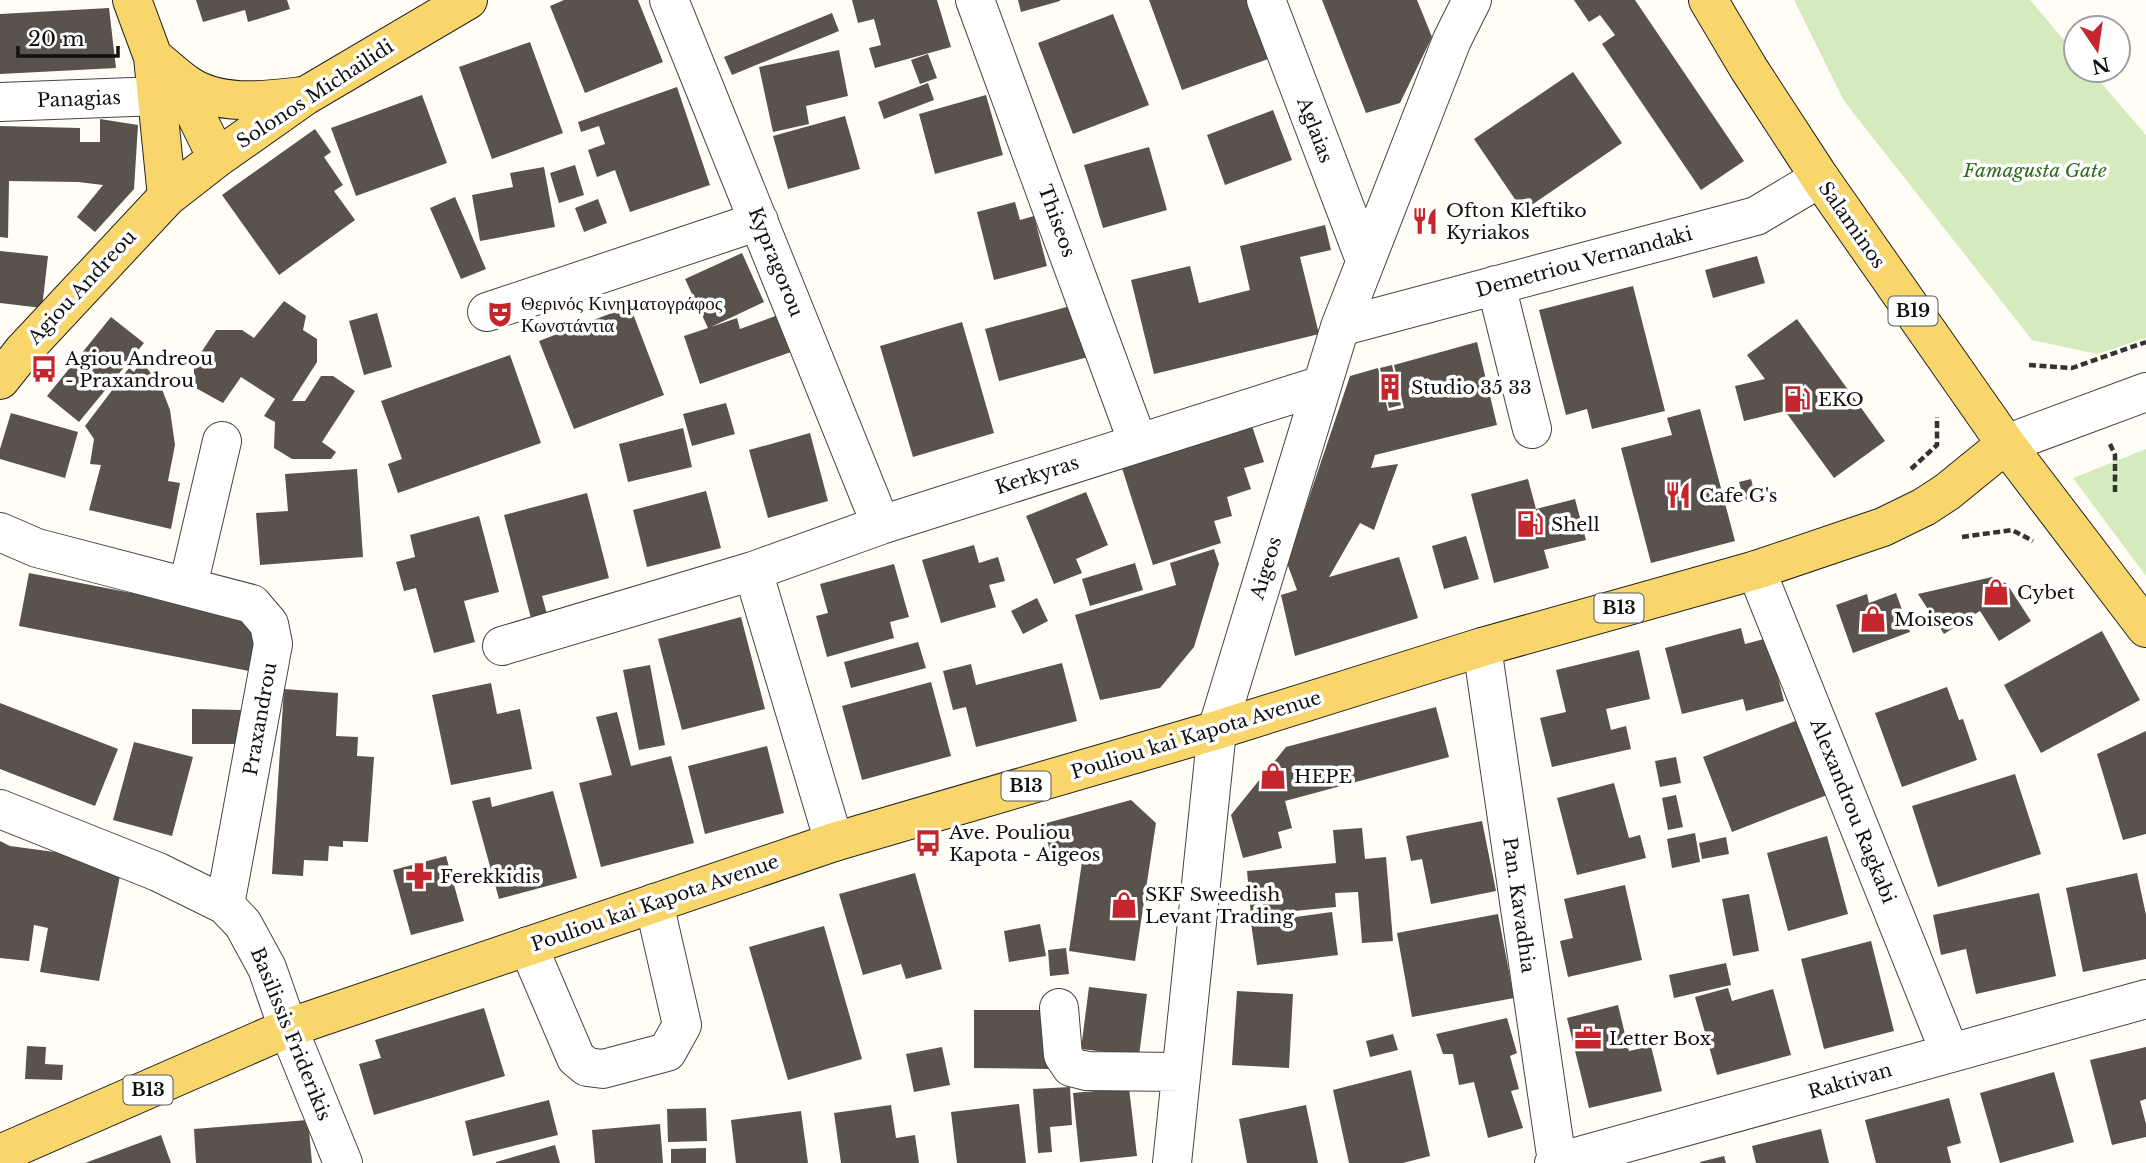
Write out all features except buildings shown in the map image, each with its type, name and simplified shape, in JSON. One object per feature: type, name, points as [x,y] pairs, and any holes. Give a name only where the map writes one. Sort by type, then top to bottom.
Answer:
[{"type":"main road","points":[[132,0],[153,57],[167,197]]},
{"type":"main road","name":"Solonos Michailidi","points":[[167,197],[305,96],[468,0]]},
{"type":"main road","name":"Salaminos","points":[[1708,0],[1820,178],[2006,444]]},
{"type":"main road","points":[[153,57],[190,87],[208,93],[234,99],[256,100],[305,96]]},
{"type":"main road","points":[[153,57],[188,99],[217,158]]},
{"type":"main road","name":"Agiou Andreou","points":[[0,380],[23,351],[167,197]]},
{"type":"main road","name":"Pouliou kai Kapota Avenue","points":[[7,1156],[288,1028],[834,842],[1217,730],[1482,647],[1756,570],[1883,527],[1924,507],[1968,477],[2006,444]]},
{"type":"main road","name":"B19","points":[[2006,444],[2146,628]]},
{"type":"street","name":"Kypragorou","points":[[669,0],[881,525]]},
{"type":"street","name":"Thiseos","points":[[975,0],[1138,443]]},
{"type":"street","name":"Aglaias","points":[[1266,0],[1365,260]]},
{"type":"street","name":"Aigeos","points":[[1172,1163],[1217,730],[1339,327],[1452,40],[1472,0]]},
{"type":"street","name":"Panagias","points":[[0,102],[158,96]]},
{"type":"street","name":"Demetriou Vernandaki","points":[[1339,327],[1756,216],[1820,178]]},
{"type":"street","points":[[487,312],[760,221]]},
{"type":"street","points":[[1496,285],[1532,429]]},
{"type":"street","name":"Kerkyras","points":[[502,646],[754,571],[881,525],[1322,385]]},
{"type":"street","name":"Pouliou kai Kapota Avenue","points":[[2006,444],[2146,392]]},
{"type":"street","points":[[188,586],[222,441]]},
{"type":"street","name":"Praxandrou","points":[[0,532],[37,548],[252,604],[269,624],[273,644],[225,905]]},
{"type":"street","name":"Alexandrou Ragkabi","points":[[1756,570],[1950,1053]]},
{"type":"street","points":[[754,571],[834,842]]},
{"type":"street","name":"Pan. Kavadhia","points":[[1482,647],[1556,1163]]},
{"type":"street","name":"Basilissis Friderikis","points":[[0,809],[158,872],[225,905],[243,924],[267,968],[288,1028],[343,1163]]},
{"type":"street","points":[[528,946],[576,1058],[587,1067],[603,1069],[667,1052],[682,1026],[654,903]]},
{"type":"street","name":"Raktivan","points":[[1556,1163],[2146,999]]},
{"type":"street","points":[[1059,1007],[1063,1055],[1071,1066],[1087,1071],[1181,1072]]},
{"type":"path","points":[[2029,365],[2072,368],[2146,342]]},
{"type":"path","points":[[1911,469],[1937,445],[1937,417]]},
{"type":"path","points":[[2108,439],[2115,455],[2115,495]]},
{"type":"path","points":[[1962,537],[2012,530],[2043,545]]},
{"type":"green space","name":"Famagusta Gate","points":[[1794,0],[2030,0],[2062,38],[2062,84],[2102,84],[2146,135],[2146,338],[2097,354],[2032,340],[1844,101]]},
{"type":"green space","points":[[2146,449],[2146,576],[2073,478]]},
{"type":"place","name":"Ofton Kleftiko Kyriakos","points":[[1425,221]]},
{"type":"place","name":"Θερινός Κινηματογράφος Κωνστάντια","points":[[500,314]]},
{"type":"place","name":"Agiou Andreou - Praxandrou","points":[[44,369]]},
{"type":"place","name":"Studio 35 33","points":[[1390,387]]},
{"type":"place","name":"EKO","points":[[1797,399]]},
{"type":"place","name":"Cafe G's","points":[[1678,495]]},
{"type":"place","name":"Shell","points":[[1530,524]]},
{"type":"place","name":"Cybet","points":[[1996,592]]},
{"type":"place","name":"Moiseos","points":[[1873,619]]},
{"type":"place","name":"HEPE","points":[[1273,776]]},
{"type":"place","name":"Ave. Pouliou Kapota - Aigeos","points":[[928,843]]},
{"type":"place","name":"Ferekkidis","points":[[419,876]]},
{"type":"place","name":"SKF Sweedish Levant Trading","points":[[1124,905]]},
{"type":"place","name":"Letter Box","points":[[1588,1038]]}]
